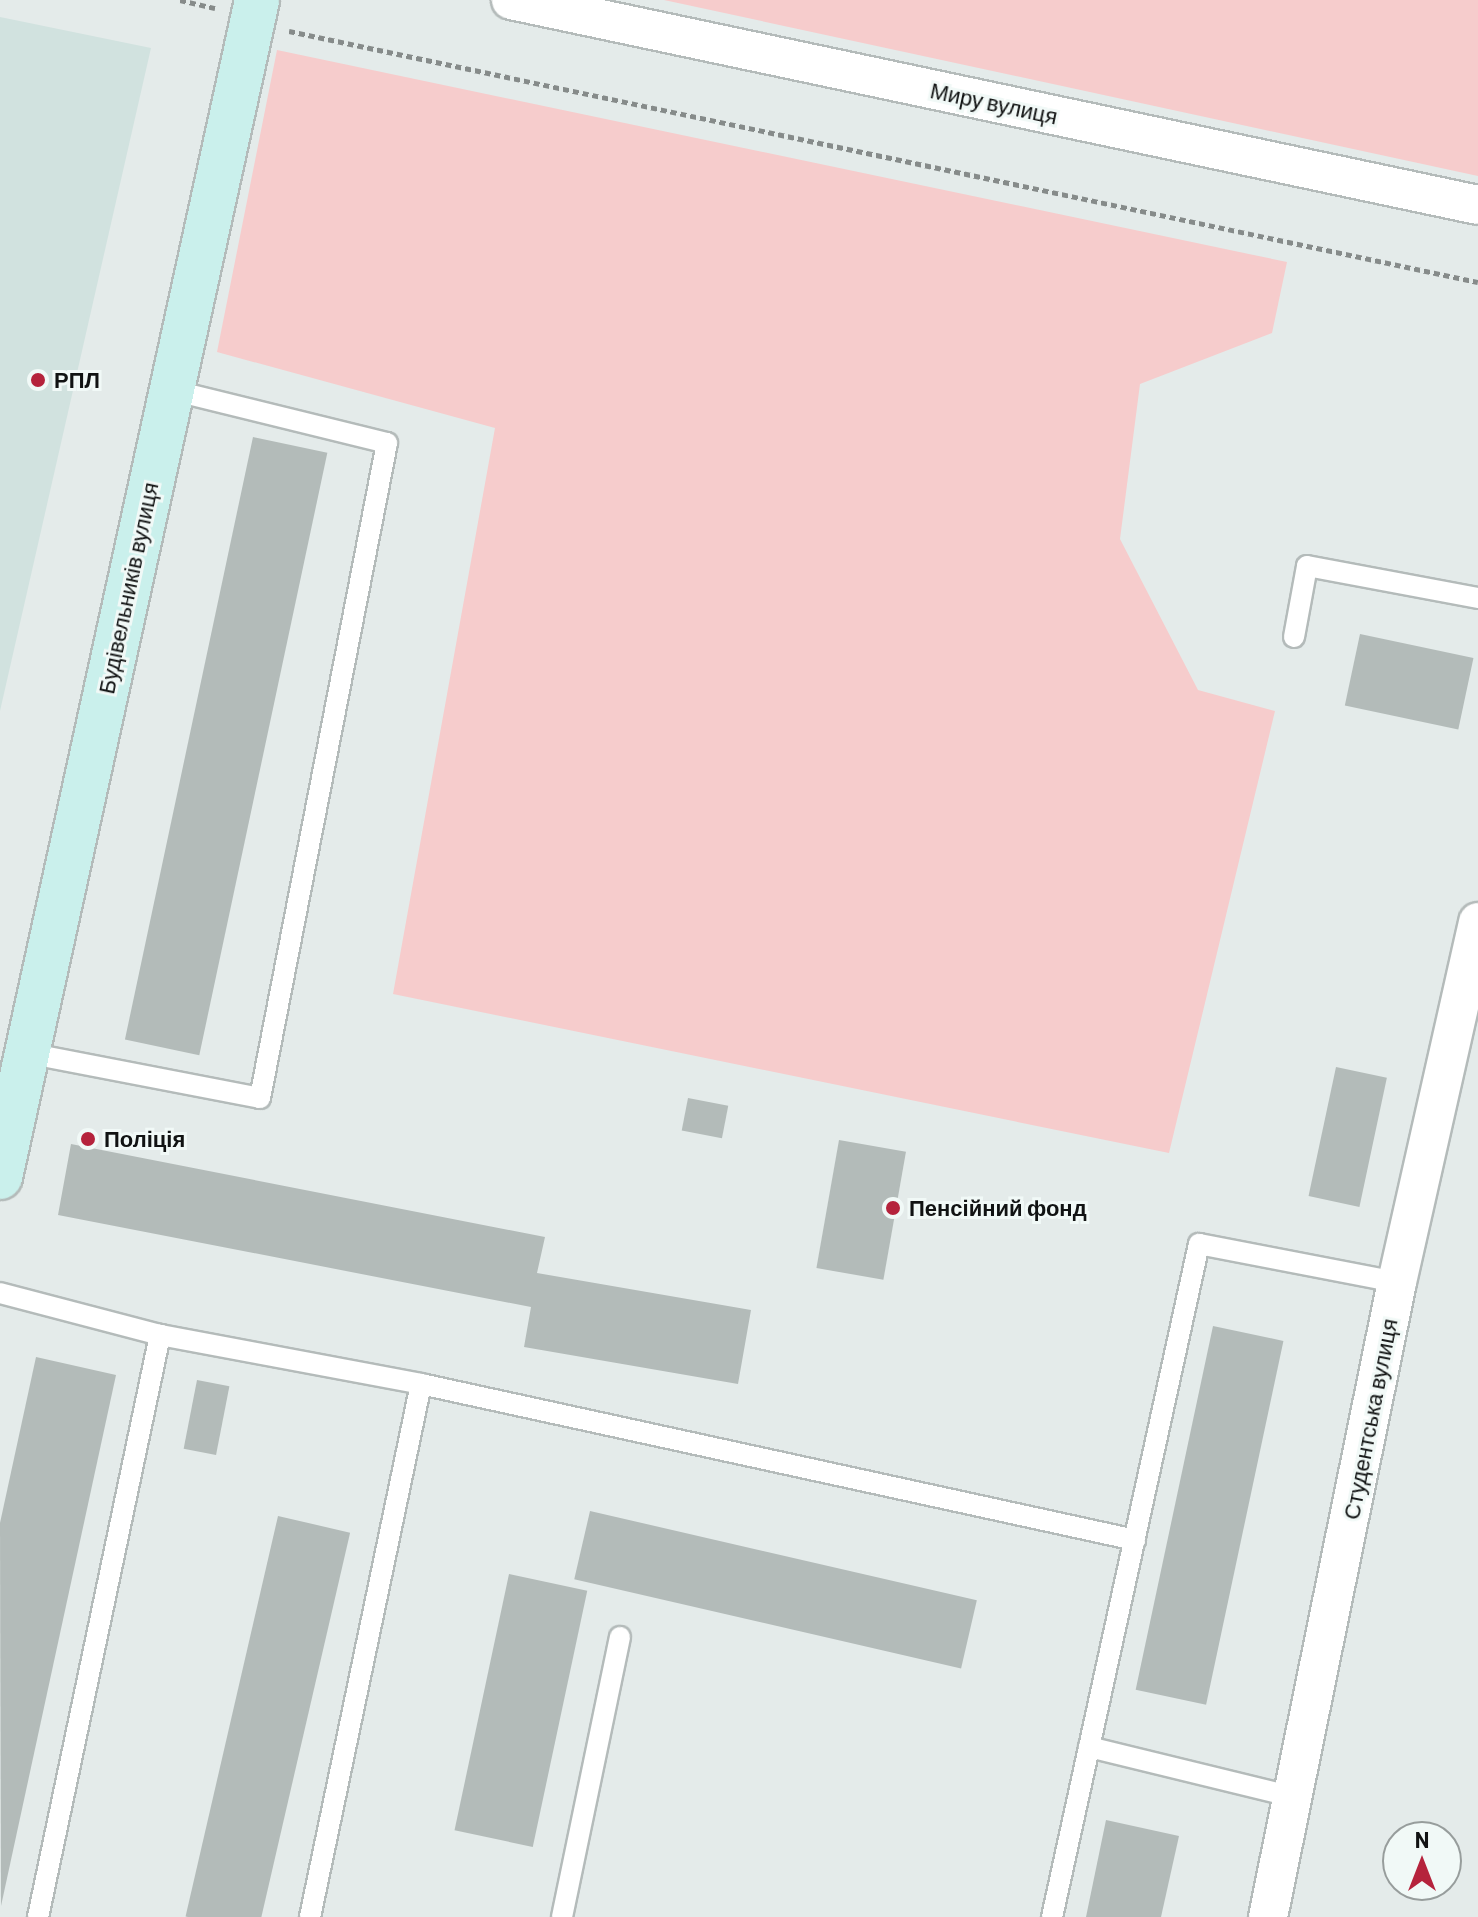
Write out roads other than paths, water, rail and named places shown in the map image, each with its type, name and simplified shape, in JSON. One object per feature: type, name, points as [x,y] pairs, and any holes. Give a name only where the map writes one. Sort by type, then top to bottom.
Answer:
[{"type":"street","name":"Будівельників вулиця","points":[[0,1177],[257,0]]},
{"type":"street","name":"Миру вулиця","points":[[511,0],[1478,205]]},
{"type":"street","name":"Студентська вулиця","points":[[1268,1917],[1397,1282],[1478,922]]},
{"type":"lane","points":[[27,1053],[260,1098],[387,443],[171,390]]},
{"type":"lane","points":[[1294,637],[1307,566],[1478,598]]},
{"type":"lane","points":[[1052,1917],[1199,1244],[1397,1282]]},
{"type":"lane","points":[[0,1293],[160,1335],[421,1384],[1135,1540]]},
{"type":"lane","points":[[38,1917],[160,1335]]},
{"type":"lane","points":[[310,1917],[421,1384]]},
{"type":"lane","points":[[562,1917],[620,1637]]},
{"type":"lane","points":[[1089,1747],[1294,1797]]},
{"type":"place","name":"РПЛ","points":[[38,380]]},
{"type":"place","name":"Поліція","points":[[88,1139]]},
{"type":"place","name":"Пенсійний фонд","points":[[893,1208]]}]
